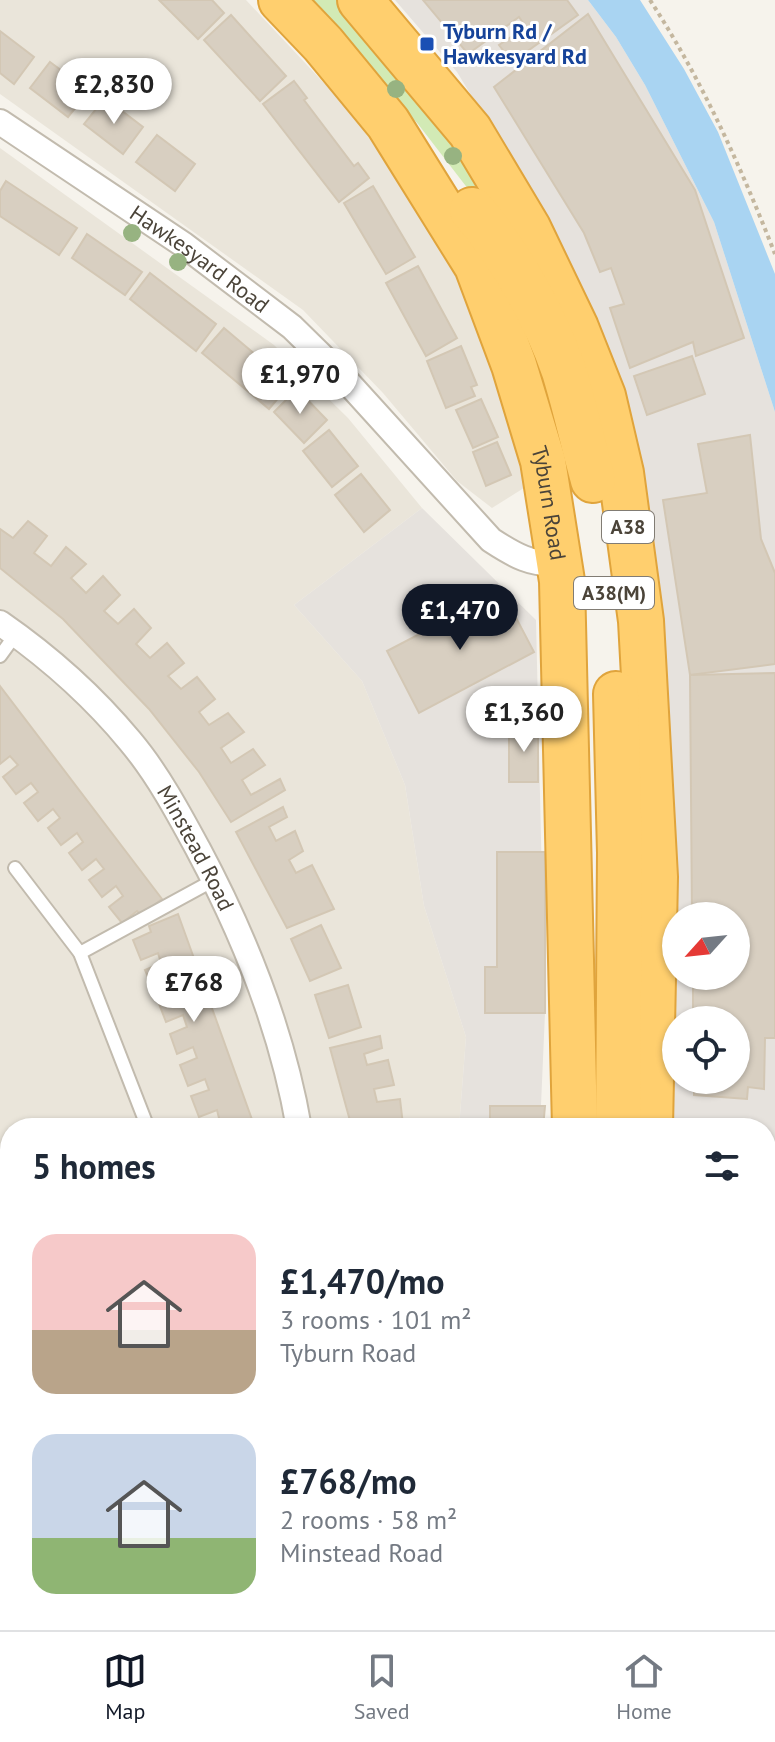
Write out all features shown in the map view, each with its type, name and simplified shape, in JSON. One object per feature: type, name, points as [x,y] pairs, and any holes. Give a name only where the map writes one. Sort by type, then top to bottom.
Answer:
[{"type":"highway","name":"Tyburn Road","points":[[281,0],[323,44],[388,123],[477,266],[514,365],[543,461],[561,563],[575,1118]]},
{"type":"highway","name":"A38","points":[[360,0],[470,131],[528,228],[576,328],[603,396],[621,473],[641,621],[655,877],[650,1118]]},
{"type":"highway","name":"A38(M)","points":[[388,123],[449,184],[490,231],[531,298],[563,370],[599,502],[614,593],[620,853],[618,1118]]},
{"type":"street","name":"Hawkesyard Road","points":[[0,122],[184,245],[292,327],[343,377],[491,540],[518,558],[544,565],[561,563]]},
{"type":"street","name":"Minstead Road","points":[[8,629],[43,653],[87,693],[132,743],[177,810],[214,880],[262,984],[293,1092],[297,1118]]},
{"type":"lane","points":[[0,656],[8,629]]},
{"type":"lane","points":[[15,868],[80,953],[144,1118]]},
{"type":"lane","points":[[80,953],[214,880]]},
{"type":"path","points":[[650,0],[735,153],[775,254]]},
{"type":"shaded area","points":[[0,0],[246,0],[352,113],[462,276],[527,486],[492,508],[457,481],[383,393],[303,310],[0,94]]},
{"type":"shaded area","points":[[395,0],[588,0],[616,37],[645,85],[714,222],[775,412],[775,1118],[671,1118],[671,1094],[750,1094],[750,1006],[672,1006],[672,990],[750,990],[750,902],[673,902],[661,606],[636,459],[594,312],[539,207],[457,72]]},
{"type":"shaded area","points":[[0,148],[274,345],[348,418],[422,508],[294,605],[362,681],[405,785],[424,906],[466,1037],[460,1118],[0,1118]]},
{"type":"shaded area","points":[[422,508],[536,620],[545,1013],[540,1118],[460,1118],[466,1037],[424,906],[405,785],[362,681],[294,605]]},
{"type":"green space","points":[[307,0],[344,0],[454,137],[509,242],[418,124]]},
{"type":"water","points":[[588,0],[640,0],[684,69],[718,132],[775,274],[775,412],[714,222],[645,85],[616,37]]},
{"type":"building","points":[[159,0],[212,0],[224,13],[198,39]]},
{"type":"building","points":[[423,0],[567,0],[578,15],[512,62],[499,45],[526,27],[519,17],[468,54]]},
{"type":"building","points":[[588,14],[695,190],[744,338],[696,356],[693,342],[630,368],[610,308],[624,304],[611,268],[600,272],[584,233],[494,87]]},
{"type":"building","points":[[231,15],[286,76],[260,101],[204,40]]},
{"type":"building","points":[[0,31],[34,57],[14,84],[0,73]]},
{"type":"building","points":[[50,62],[89,91],[68,117],[30,88]]},
{"type":"building","points":[[294,81],[307,98],[304,100],[354,166],[358,163],[369,178],[339,202],[263,104]]},
{"type":"building","points":[[105,98],[143,127],[123,154],[84,124]]},
{"type":"building","points":[[157,135],[195,164],[175,191],[136,162]]},
{"type":"building","points":[[6,181],[77,228],[59,255],[0,216],[0,191]]},
{"type":"building","points":[[373,186],[415,257],[386,274],[344,203]]},
{"type":"building","points":[[87,234],[142,272],[125,295],[72,258]]},
{"type":"building","points":[[418,266],[457,338],[426,356],[386,283]]},
{"type":"building","points":[[150,273],[216,324],[196,351],[130,299]]},
{"type":"building","points":[[224,328],[290,384],[269,409],[202,353]]},
{"type":"building","points":[[461,346],[477,385],[471,387],[475,396],[446,408],[427,361]]},
{"type":"building","points":[[692,356],[705,394],[647,415],[634,376]]},
{"type":"building","points":[[297,389],[327,420],[304,443],[274,412]]},
{"type":"building","points":[[481,399],[498,437],[473,448],[456,410]]},
{"type":"building","points":[[329,430],[358,466],[332,487],[303,451]]},
{"type":"building","points":[[750,435],[761,539],[775,573],[775,664],[690,675],[663,500],[707,493],[698,444]]},
{"type":"building","points":[[497,442],[511,475],[486,486],[473,452]]},
{"type":"building","points":[[361,474],[390,510],[364,532],[335,495]]},
{"type":"building","points":[[28,521],[47,536],[34,553],[51,566],[66,547],[86,564],[71,578],[86,593],[103,576],[120,595],[104,611],[118,624],[134,609],[151,628],[136,644],[150,658],[167,643],[184,663],[168,676],[181,689],[197,677],[215,699],[199,712],[209,725],[228,713],[244,732],[221,748],[231,763],[253,749],[265,765],[242,780],[251,795],[280,779],[285,790],[231,822],[199,772],[149,709],[63,619],[0,568],[0,529],[13,538]]},
{"type":"building","points":[[502,591],[534,652],[419,713],[387,651]]},
{"type":"building","points":[[775,673],[775,1038],[765,1038],[764,1089],[750,1087],[750,1006],[693,1006],[693,990],[750,990],[750,902],[692,902],[690,675]]},
{"type":"building","points":[[0,686],[162,899],[141,915],[137,911],[122,923],[109,907],[123,896],[116,886],[102,897],[89,880],[104,869],[96,859],[82,870],[69,853],[83,842],[77,833],[61,845],[48,828],[60,818],[53,809],[38,821],[24,803],[38,792],[31,783],[16,794],[3,777],[18,765],[10,756],[0,764]]},
{"type":"building","points":[[509,725],[538,725],[538,782],[509,782]]},
{"type":"building","points":[[283,807],[287,817],[269,827],[276,841],[295,831],[303,851],[289,860],[296,873],[312,865],[334,909],[287,928],[236,832]]},
{"type":"building","points":[[497,852],[545,852],[545,1013],[485,1013],[485,967],[497,967]]},
{"type":"building","points":[[178,914],[251,1118],[219,1118],[217,1110],[199,1117],[191,1096],[209,1090],[205,1079],[188,1086],[180,1065],[197,1058],[193,1047],[177,1054],[170,1034],[187,1027],[183,1015],[166,1022],[158,1001],[175,995],[170,984],[154,991],[145,970],[161,963],[158,953],[141,960],[133,940],[151,932],[149,926]]},
{"type":"building","points":[[321,925],[341,968],[310,981],[291,939]]},
{"type":"building","points":[[348,985],[361,1027],[329,1038],[315,995]]},
{"type":"building","points":[[380,1036],[382,1048],[364,1054],[367,1065],[388,1060],[394,1085],[374,1089],[377,1102],[400,1099],[402,1118],[349,1118],[330,1048]]},
{"type":"building","points":[[694,1094],[747,1094],[747,1099]]},
{"type":"building","points":[[490,1106],[545,1106],[544,1118],[490,1118]]},
{"type":"place","name":"Tyburn Rd / Hawkesyard Rd","points":[[427,44]]}]
